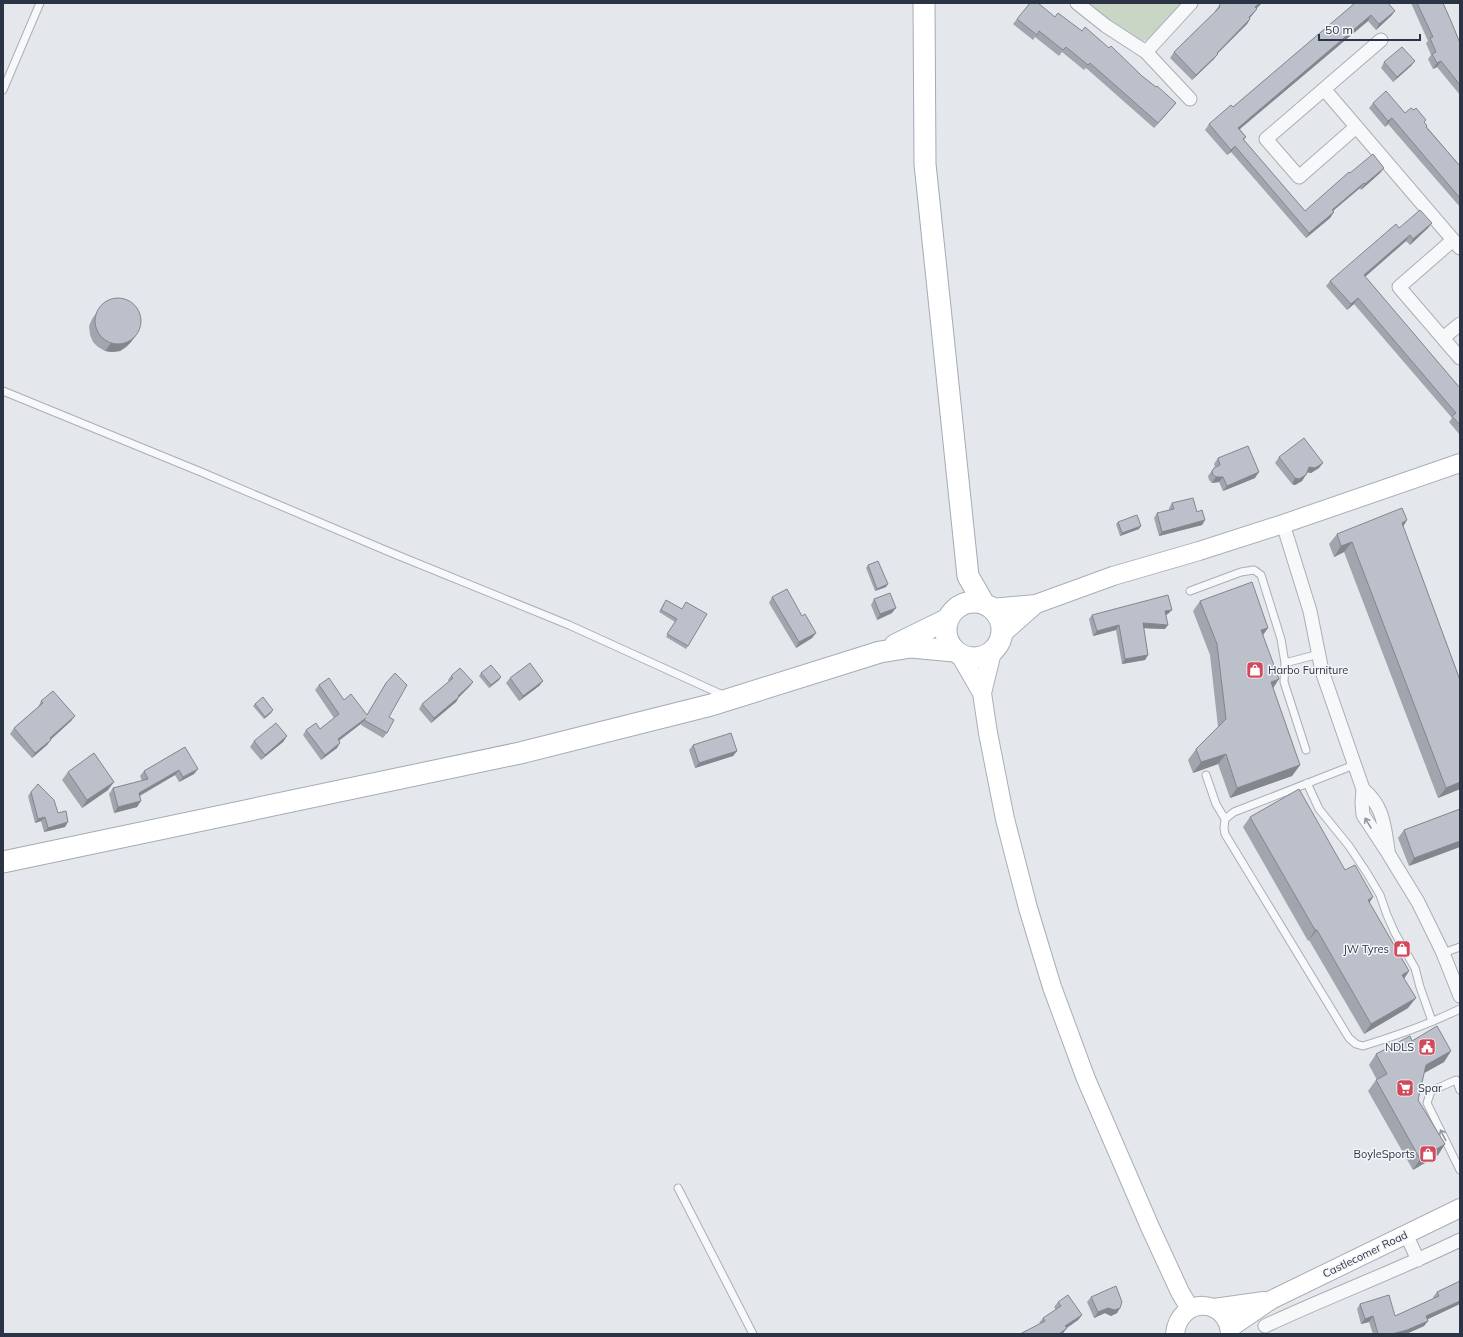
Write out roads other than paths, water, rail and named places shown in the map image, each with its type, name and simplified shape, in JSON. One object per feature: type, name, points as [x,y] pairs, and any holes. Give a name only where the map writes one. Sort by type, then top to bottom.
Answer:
[{"type":"main road","points":[[924,3],[925,164],[968,576],[987,606],[1000,620],[1002,634]]},
{"type":"main road","points":[[880,652],[952,614],[962,605],[970,603],[987,606],[1036,604],[1113,576],[1199,551],[1283,524],[1460,463]]},
{"type":"main road","points":[[968,576],[946,627],[946,637],[949,644],[957,653],[982,693]]},
{"type":"main road","points":[[3,862],[520,753],[730,699],[880,652],[910,647],[957,653],[968,658],[976,658],[992,652],[1002,634],[1036,604]]},
{"type":"main road","points":[[992,652],[982,693],[988,734],[1005,819],[1028,908],[1052,987],[1086,1079],[1119,1157],[1180,1292],[1190,1309],[1179,1319],[1175,1334]]},
{"type":"main road","name":"Castlecomer Road","points":[[1230,1331],[1271,1300],[1460,1208]]},
{"type":"main road","name":"Castlecomer Road","points":[[1190,1309],[1198,1306],[1214,1308],[1271,1300]]},
{"type":"main road","points":[[1214,1308],[1226,1319],[1230,1331]]},
{"type":"street","points":[[1076,3],[1106,26],[1146,52],[1190,99]]},
{"type":"street","points":[[1146,52],[1191,3]]},
{"type":"street","points":[[1356,127],[1299,177],[1266,139],[1381,40]]},
{"type":"street","points":[[1324,89],[1456,244],[1399,287],[1460,358]]},
{"type":"street","points":[[1443,338],[1460,324]]},
{"type":"street","points":[[1283,524],[1310,611],[1322,671],[1363,789],[1363,815],[1418,902],[1443,953],[1460,996]]},
{"type":"street","points":[[1406,1234],[1418,1260]]},
{"type":"street","points":[[1265,1326],[1300,1309],[1418,1260],[1460,1240]]},
{"type":"lane","points":[[3,90],[40,3]]},
{"type":"lane","points":[[3,391],[569,625],[730,699]]},
{"type":"lane","points":[[1190,591],[1241,572],[1254,570],[1261,575],[1281,639],[1285,663],[1284,682],[1306,750]]},
{"type":"lane","points":[[1285,663],[1319,654]]},
{"type":"lane","points":[[1225,819],[1234,812],[1354,765]]},
{"type":"lane","points":[[1206,775],[1216,804],[1225,819],[1225,834],[1348,1038],[1356,1044],[1363,1046],[1413,1030],[1432,1020],[1460,1009]]},
{"type":"lane","points":[[1307,783],[1319,809],[1349,846],[1380,895],[1395,933],[1415,968],[1432,1020]]},
{"type":"lane","points":[[1443,953],[1460,947]]},
{"type":"lane","points":[[1460,1090],[1456,1080],[1431,1091],[1426,1103],[1460,1170]]},
{"type":"lane","points":[[678,1188],[753,1334]]},
{"type":"place","name":"Harbo Furniture","points":[[1255,670]]},
{"type":"place","name":"JW Tyres","points":[[1402,949]]},
{"type":"place","name":"NDLS","points":[[1427,1047]]},
{"type":"place","name":"Spar","points":[[1405,1088]]},
{"type":"place","name":"BoyleSports","points":[[1428,1154]]}]
